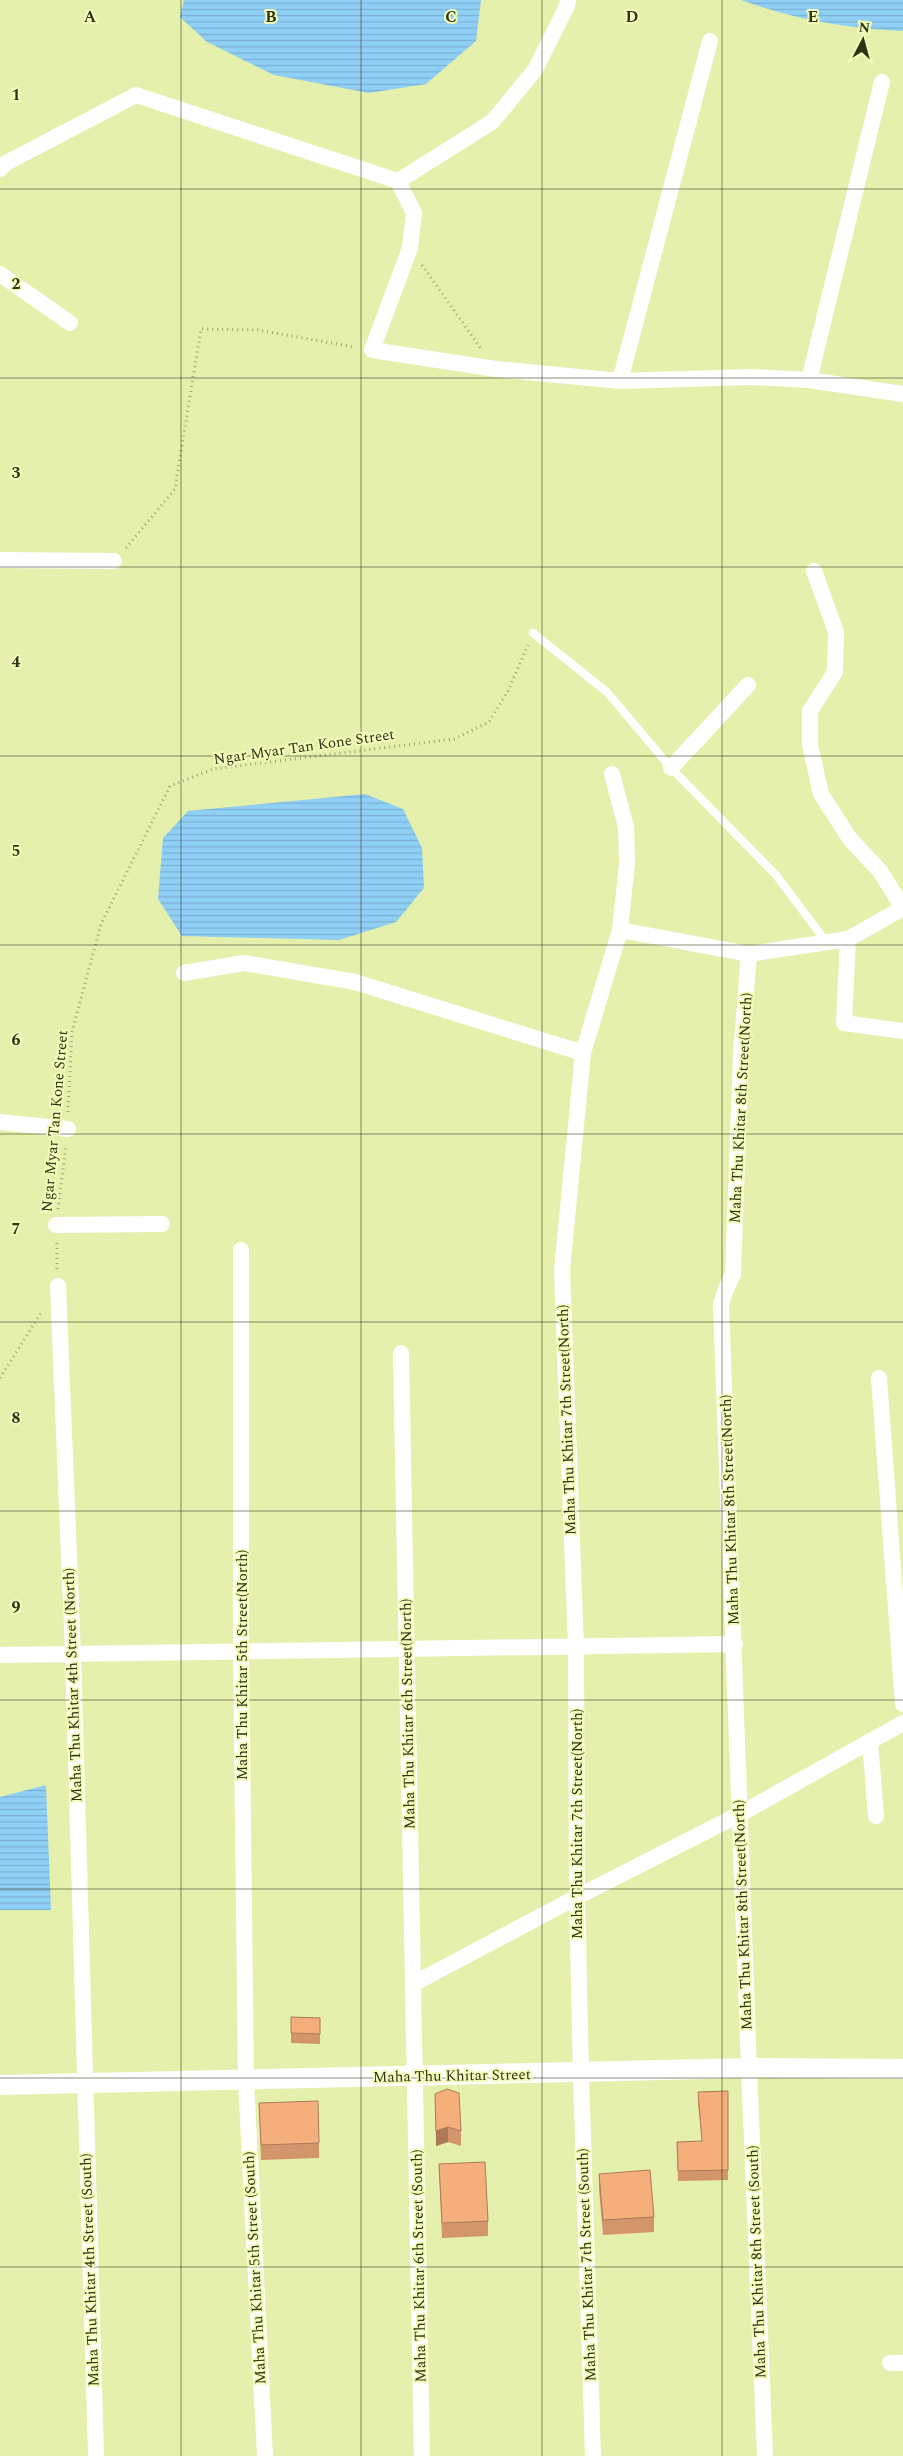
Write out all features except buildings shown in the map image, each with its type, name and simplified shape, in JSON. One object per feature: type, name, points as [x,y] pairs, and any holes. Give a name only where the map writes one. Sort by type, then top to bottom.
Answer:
[{"type":"street","points":[[398,181],[492,122],[535,70],[567,6],[568,0]]},
{"type":"street","points":[[620,381],[710,41]]},
{"type":"street","points":[[809,380],[882,82]]},
{"type":"street","points":[[0,169],[6,163],[136,95],[398,181],[414,213],[410,248],[372,350],[496,369],[620,381],[751,377],[809,380],[903,394]]},
{"type":"street","points":[[0,274],[70,323]]},
{"type":"street","points":[[0,560],[114,561]]},
{"type":"street","points":[[620,930],[749,954],[848,939],[903,908],[880,870],[850,839],[821,794],[810,745],[810,711],[835,672],[836,632],[814,571]]},
{"type":"street","points":[[671,768],[748,685]]},
{"type":"street","name":"Maha Thu Khitar 7th Street(North)","points":[[581,2074],[577,1896],[576,1647],[562,1270],[583,1053],[620,930],[627,863],[626,827],[612,774]]},
{"type":"street","points":[[848,939],[844,1023],[903,1031]]},
{"type":"street","name":"Maha Thu Khitar 8th Street(North)","points":[[749,954],[741,1054],[733,1274],[721,1306],[735,1644],[749,2068]]},
{"type":"street","points":[[184,973],[244,963],[355,982],[583,1053]]},
{"type":"street","points":[[0,1122],[68,1129]]},
{"type":"street","points":[[56,1225],[162,1224]]},
{"type":"street","name":"Maha Thu Khitar 5th Street(North)","points":[[241,1250],[241,1652],[246,2080]]},
{"type":"street","name":"Maha Thu Khitar 4th Street (North)","points":[[58,1286],[73,1654],[84,2083]]},
{"type":"street","name":"Maha Thu Khitar 6th Street(North)","points":[[401,1353],[415,2076]]},
{"type":"street","points":[[879,1378],[903,1704]]},
{"type":"street","points":[[0,1655],[735,1644]]},
{"type":"street","points":[[413,1984],[577,1896],[740,1814],[903,1723]]},
{"type":"street","points":[[870,1741],[876,1816]]},
{"type":"street","name":"Maha Thu Khitar Street","points":[[0,2085],[581,2074],[749,2068],[903,2070]]},
{"type":"street","name":"Maha Thu Khitar 8th Street (South)","points":[[749,2068],[765,2456]]},
{"type":"street","name":"Maha Thu Khitar 7th Street (South)","points":[[581,2074],[593,2456]]},
{"type":"street","name":"Maha Thu Khitar 6th Street (South)","points":[[415,2076],[422,2456]]},
{"type":"street","name":"Maha Thu Khitar 5th Street (South)","points":[[246,2080],[265,2456]]},
{"type":"street","name":"Maha Thu Khitar 4th Street (South)","points":[[84,2083],[96,2456]]},
{"type":"lane","points":[[533,633],[607,692],[671,768],[776,876],[827,943]]},
{"type":"path","points":[[410,248],[496,369]]},
{"type":"path","points":[[114,561],[175,489],[200,329],[258,330],[372,350]]},
{"type":"path","name":"Ngar Myar Tan Kone Street","points":[[58,1286],[56,1225],[68,1129],[72,1032],[101,924],[170,786],[213,769],[454,739],[489,722],[508,691],[533,633]]},
{"type":"path","points":[[0,1378],[58,1286]]},
{"type":"water","points":[[184,0],[481,0],[476,41],[426,84],[369,93],[274,75],[207,42],[180,17]]},
{"type":"water","points":[[741,0],[903,0],[903,31],[862,28],[800,18]]},
{"type":"water","points":[[365,794],[403,809],[422,848],[424,888],[396,922],[339,940],[182,936],[158,899],[163,838],[188,811]]},
{"type":"water","points":[[46,1785],[51,1910],[0,1910],[0,1797]]}]
